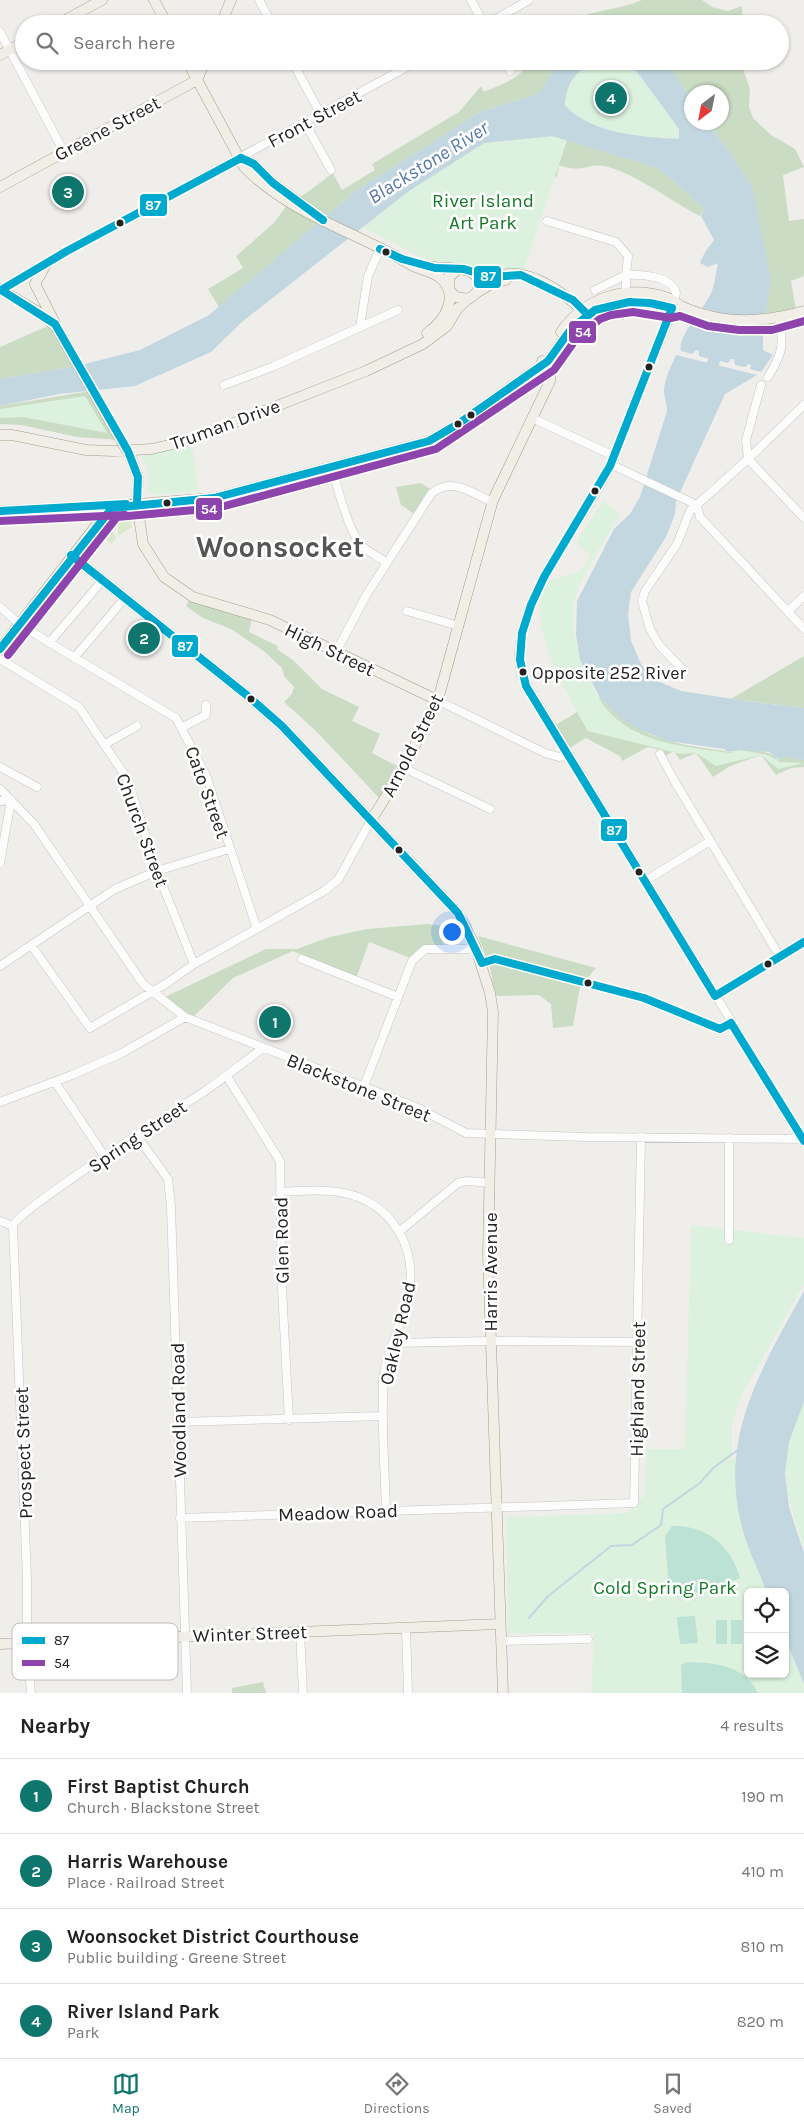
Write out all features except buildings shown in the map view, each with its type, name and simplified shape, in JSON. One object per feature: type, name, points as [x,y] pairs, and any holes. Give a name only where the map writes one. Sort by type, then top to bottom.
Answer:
[{"type":"main road","points":[[74,15],[102,0]]},
{"type":"main road","points":[[154,0],[162,15]]},
{"type":"main road","points":[[225,15],[231,0]]},
{"type":"main road","points":[[0,56],[15,47]]},
{"type":"main road","points":[[192,70],[241,158],[254,164],[292,201],[323,220],[439,277],[456,298],[472,296],[493,283],[529,278]]},
{"type":"main road","points":[[197,80],[201,70]]},
{"type":"main road","name":"Greene Street","points":[[0,187],[197,80]]},
{"type":"main road","points":[[402,259],[435,268],[467,269],[475,274],[488,277],[521,274],[561,294],[585,312]]},
{"type":"main road","name":"High Street","points":[[46,264],[35,284],[56,326],[130,456],[138,477],[137,503],[144,549],[164,577],[193,597],[270,620],[437,700]]},
{"type":"main road","points":[[449,290],[450,277],[457,270]]},
{"type":"main road","points":[[472,296],[479,285],[475,274]]},
{"type":"main road","points":[[0,290],[56,326]]},
{"type":"main road","name":"Truman Drive","points":[[357,373],[434,328],[446,314],[449,290]]},
{"type":"main road","points":[[0,511],[212,498],[436,438],[541,365],[585,312],[605,297],[626,293],[649,294],[710,316],[732,319],[775,319],[804,311]]},
{"type":"main road","name":"Truman Drive","points":[[0,435],[86,450],[113,451],[168,446],[208,434],[374,367],[432,339],[447,326],[458,308],[472,296]]},
{"type":"main road","points":[[585,312],[626,302],[676,305]]},
{"type":"main road","name":"Arnold Street","points":[[372,819],[404,768],[437,700],[492,502],[550,381],[550,372],[541,365]]},
{"type":"main road","points":[[0,649],[71,555],[99,522],[112,508],[125,504]]},
{"type":"main road","points":[[92,506],[97,511],[99,522]]},
{"type":"main road","name":"Harris Avenue","points":[[71,555],[250,697],[288,733],[372,819],[418,873],[458,913],[482,963],[493,1012],[490,1341],[503,1693]]},
{"type":"main road","name":"Winter Street","points":[[178,1636],[500,1624]]},
{"type":"street","points":[[260,0],[268,15]]},
{"type":"street","points":[[471,0],[480,15]]},
{"type":"street","points":[[502,15],[529,0]]},
{"type":"street","points":[[0,32],[15,59]]},
{"type":"street","points":[[21,70],[64,152]]},
{"type":"street","points":[[297,70],[321,115]]},
{"type":"street","name":"Front Street","points":[[0,290],[402,70]]},
{"type":"street","points":[[305,123],[331,170]]},
{"type":"street","points":[[547,222],[616,242],[628,256],[626,293]]},
{"type":"street","points":[[360,326],[368,276],[380,249]]},
{"type":"street","points":[[595,290],[626,275],[645,275],[667,282],[676,290],[676,305],[612,460],[586,511],[534,595],[520,643],[518,657],[522,675],[569,756],[803,1140]]},
{"type":"street","points":[[224,385],[272,367],[398,310]]},
{"type":"street","points":[[768,377],[778,362],[783,346],[775,319]]},
{"type":"street","points":[[761,385],[746,440],[748,459],[804,518]]},
{"type":"street","points":[[685,672],[660,646],[650,629],[642,601],[645,591],[677,544],[690,511],[803,407]]},
{"type":"street","points":[[532,418],[612,460],[643,479],[697,505],[700,517],[804,628]]},
{"type":"street","points":[[332,467],[342,501],[358,540],[365,548],[386,562]]},
{"type":"street","points":[[336,652],[386,562],[429,497],[438,488],[446,485],[456,486],[492,502]]},
{"type":"street","points":[[49,643],[103,580]]},
{"type":"street","points":[[788,611],[804,596]]},
{"type":"street","points":[[74,658],[125,598]]},
{"type":"street","name":"Cato Street","points":[[0,607],[18,623],[49,643],[176,718],[183,727],[206,775],[257,929]]},
{"type":"street","points":[[407,611],[459,626]]},
{"type":"street","name":"Church Street","points":[[0,659],[75,704],[85,714],[128,780],[157,870],[194,964]]},
{"type":"street","name":"High Street","points":[[437,700],[545,753],[558,757],[569,756]]},
{"type":"street","points":[[183,727],[206,715],[206,705]]},
{"type":"street","points":[[105,744],[137,726]]},
{"type":"street","points":[[660,754],[780,957]]},
{"type":"street","points":[[0,767],[37,787]]},
{"type":"street","points":[[404,768],[490,809]]},
{"type":"street","name":"Blackstone Street","points":[[0,789],[34,824],[136,975],[152,992],[185,1017],[416,1107],[466,1133],[803,1140]]},
{"type":"street","points":[[0,801],[11,800],[0,864]]},
{"type":"street","name":"Arnold Street","points":[[31,944],[90,1028],[152,992],[194,964],[333,885],[372,819]]},
{"type":"street","points":[[645,881],[710,841]]},
{"type":"street","points":[[0,966],[115,889],[157,870],[229,849]]},
{"type":"street","points":[[715,996],[804,942]]},
{"type":"street","points":[[364,1086],[412,961],[426,949],[468,949],[474,944]]},
{"type":"street","points":[[302,959],[398,997]]},
{"type":"street","points":[[482,963],[494,959],[592,983],[644,998],[720,1029],[731,1023]]},
{"type":"street","points":[[0,1102],[55,1082],[122,1053],[185,1017]]},
{"type":"street","name":"Spring Street","points":[[13,1226],[15,1221],[41,1201],[226,1076],[263,1048]]},
{"type":"street","name":"Glen Road","points":[[226,1076],[280,1161],[282,1288],[289,1420]]},
{"type":"street","points":[[55,1082],[105,1157]]},
{"type":"street","name":"Woodland Road","points":[[137,1136],[168,1179],[173,1245],[180,1518],[187,1693]]},
{"type":"street","name":"Highland Street","points":[[496,1507],[634,1503],[641,1137]]},
{"type":"street","points":[[729,1138],[729,1240]]},
{"type":"street","points":[[400,1231],[458,1183],[468,1181],[490,1183]]},
{"type":"street","name":"Oakley Road","points":[[280,1192],[304,1190],[345,1193],[367,1201],[386,1213],[400,1231],[408,1248],[411,1274],[408,1296],[384,1374],[382,1416],[386,1510]]},
{"type":"street","points":[[0,1221],[13,1226]]},
{"type":"street","name":"Prospect Street","points":[[13,1226],[27,1579],[27,1623]]},
{"type":"street","points":[[394,1343],[490,1341],[638,1342]]},
{"type":"street","points":[[179,1422],[382,1416]]},
{"type":"street","name":"Meadow Road","points":[[180,1518],[496,1507]]},
{"type":"street","points":[[406,1628],[408,1693]]},
{"type":"street","points":[[300,1632],[303,1693]]},
{"type":"street","points":[[501,1641],[588,1639]]},
{"type":"street","name":"Prospect Street","points":[[30,1680],[31,1693]]},
{"type":"green space","points":[[642,0],[702,0],[712,7],[728,11],[742,6],[742,15],[585,15],[633,4]]},
{"type":"green space","points":[[523,70],[555,70],[538,94],[480,112],[357,190],[219,307],[208,289],[243,268],[236,256],[274,223],[290,201],[305,194],[333,173],[342,190],[375,170],[372,164],[459,112],[481,86],[484,92],[516,77]]},
{"type":"green space","points":[[582,70],[636,70],[679,129],[679,139],[618,132],[590,123],[577,115],[565,106],[570,83]]},
{"type":"green space","points":[[673,70],[743,70],[750,89],[749,107],[753,118],[771,135],[795,149],[804,167],[783,175],[789,221],[804,219],[804,276],[791,281],[796,310],[767,317],[752,187],[731,154],[712,130],[729,130],[729,85],[684,85],[684,89]]},
{"type":"green space","name":"River Island Art Park","points":[[553,136],[658,168],[704,208],[700,216],[641,181],[616,170],[598,165],[573,169],[559,165],[557,177],[542,171],[499,269],[481,268],[364,228],[409,191],[485,143]]},
{"type":"green space","name":"River Island Art Park","points":[[553,136],[567,140],[524,270],[450,267],[431,262],[364,228],[409,191],[485,143]]},
{"type":"green space","points":[[50,325],[77,366],[0,379],[0,347]]},
{"type":"green space","points":[[91,391],[119,440],[77,437],[21,425],[0,424],[0,406]]},
{"type":"green space","points":[[85,396],[107,433],[23,417],[0,418],[0,409]]},
{"type":"green space","points":[[192,446],[198,491],[156,495],[148,491],[147,465],[140,456]]},
{"type":"green space","points":[[421,483],[433,491],[416,515],[401,505],[396,487]]},
{"type":"green space","points":[[603,501],[620,514],[578,589],[573,616],[575,635],[582,662],[594,689],[605,707],[631,729],[663,742],[730,753],[740,750],[768,755],[780,762],[804,763],[778,769],[761,755],[716,766],[696,753],[681,754],[588,731],[554,667],[542,630],[540,613],[542,596],[549,581],[581,571],[591,556],[576,542]]},
{"type":"green space","points":[[122,517],[130,521],[132,527],[118,536],[118,519]]},
{"type":"green space","points":[[109,521],[116,538],[112,544],[98,533]]},
{"type":"green space","points":[[193,594],[252,617],[249,632],[278,646],[277,649],[294,661],[322,689],[359,707],[352,721],[380,734],[372,753],[401,768],[382,801],[316,731],[284,702],[292,694],[294,687],[284,676],[282,668],[265,652],[231,629],[203,618],[186,606]]},
{"type":"green space","points":[[804,656],[804,708],[731,699]]},
{"type":"green space","points":[[600,698],[622,718],[656,737],[702,748],[729,752],[739,750],[761,751],[771,754],[778,760],[786,756],[804,760],[804,767],[791,768],[776,775],[761,755],[730,766],[713,777],[696,753],[680,760],[674,751],[662,758],[657,749],[648,747],[622,761],[620,756],[586,738],[568,749],[554,726]]},
{"type":"green space","points":[[427,924],[444,926],[443,946],[424,948],[413,959],[369,942],[356,979],[293,951],[233,978],[192,1018],[163,998],[266,949],[297,949],[330,937],[367,929]]},
{"type":"green space","points":[[478,936],[596,968],[580,987],[573,1026],[553,1028],[551,1004],[539,995],[495,996],[491,971]]},
{"type":"green space","name":"Cold Spring Park","points":[[691,1225],[804,1238],[804,1284],[739,1400],[732,1426],[732,1459],[736,1459],[737,1499],[743,1532],[765,1588],[744,1588],[744,1678],[789,1678],[789,1648],[804,1684],[804,1693],[591,1693],[594,1633],[508,1634],[506,1517],[627,1513],[640,1498],[645,1497],[646,1449],[685,1449]]},
{"type":"green space","points":[[804,1402],[804,1548],[789,1496],[786,1469],[790,1437]]},
{"type":"green space","points":[[672,1526],[696,1529],[716,1540],[730,1556],[740,1578],[697,1593],[678,1597],[669,1592],[665,1536]]},
{"type":"green space","points":[[695,1616],[698,1643],[680,1644],[677,1617]]},
{"type":"green space","points":[[716,1620],[727,1620],[727,1644],[716,1644]]},
{"type":"green space","points":[[731,1620],[742,1620],[742,1644],[731,1644]]},
{"type":"green space","points":[[687,1662],[708,1663],[728,1667],[744,1675],[744,1678],[747,1678],[758,1693],[682,1693],[681,1665]]},
{"type":"green space","points":[[263,1682],[266,1693],[232,1693],[232,1688]]},
{"type":"water","points":[[555,70],[582,70],[570,83],[565,106],[577,115],[590,123],[618,132],[679,139],[679,129],[636,70],[673,70],[684,89],[684,130],[712,130],[731,154],[752,187],[771,280],[763,330],[763,350],[773,355],[761,372],[750,369],[751,365],[749,364],[745,367],[735,365],[734,359],[731,359],[728,363],[717,360],[716,355],[713,355],[710,359],[699,356],[699,351],[696,350],[692,354],[681,351],[681,344],[687,329],[712,291],[718,263],[708,267],[700,263],[714,240],[701,216],[704,208],[658,168],[552,136],[484,143],[409,191],[243,321],[211,352],[135,386],[59,394],[0,406],[0,379],[77,366],[140,350],[209,315],[357,190],[480,112],[538,94]]},
{"type":"water","points":[[676,355],[757,375],[725,394],[676,501],[675,514],[666,537],[631,592],[628,615],[631,641],[641,664],[653,679],[681,691],[804,708],[804,760],[786,756],[780,760],[769,752],[740,750],[728,752],[724,749],[668,741],[638,729],[621,718],[600,698],[580,660],[576,635],[577,601],[614,529],[630,514],[640,497],[667,411],[664,393],[665,385],[668,372]]},
{"type":"water","points":[[804,1291],[804,1402],[789,1442],[785,1473],[789,1507],[804,1553],[804,1684],[789,1648],[789,1588],[765,1588],[745,1539],[736,1497],[736,1466],[740,1435],[759,1377]]},
{"type":"waterway","name":"Blackstone River","points":[[707,378],[722,341]]},
{"type":"waterway","points":[[529,1618],[547,1597],[611,1546],[632,1545],[661,1525],[663,1509],[700,1483],[713,1468],[738,1450]]},
{"type":"transit line","name":"87","points":[[241,158],[254,164],[273,183],[323,220]]},
{"type":"transit line","name":"87","points":[[1,290],[67,251],[241,158]]},
{"type":"transit line","name":"87","points":[[380,249],[402,259],[435,268],[464,269],[489,277],[521,275],[573,300],[588,315]]},
{"type":"transit line","name":"87","points":[[1,290],[55,324],[128,451],[138,477],[137,503]]},
{"type":"transit line","name":"87","points":[[0,649],[112,508],[214,498],[429,441],[458,424],[548,361],[571,329],[595,310],[629,302],[650,303],[672,308]]},
{"type":"transit line","name":"87","points":[[672,308],[610,466],[544,577],[531,605],[522,633],[520,660],[526,686],[715,996]]},
{"type":"transit line","name":"54","points":[[8,655],[117,517],[217,508],[436,449],[554,370],[579,335],[600,319],[611,315],[633,312],[671,318],[680,316],[708,326],[739,330],[772,330],[804,321]]},
{"type":"transit line","name":"87","points":[[0,511],[126,504]]},
{"type":"transit line","name":"54","points":[[0,521],[125,515]]},
{"type":"transit line","name":"87","points":[[71,555],[249,697],[282,726],[458,913],[482,963]]},
{"type":"transit line","name":"87","points":[[715,996],[804,942]]},
{"type":"transit line","name":"87","points":[[482,963],[495,959],[644,998],[720,1029],[731,1023]]},
{"type":"transit line","name":"87","points":[[731,1023],[804,1141]]},
{"type":"place","name":"River Island Park","points":[[611,98]]},
{"type":"place","name":"Woonsocket District Courthouse","points":[[68,192]]},
{"type":"place","name":"Harris Warehouse","points":[[144,638]]},
{"type":"place","name":"Opposite 252 River","points":[[523,672]]},
{"type":"place","name":"First Baptist Church","points":[[275,1022]]},
{"type":"district","name":"Woonsocket","points":[[280,547]]}]
